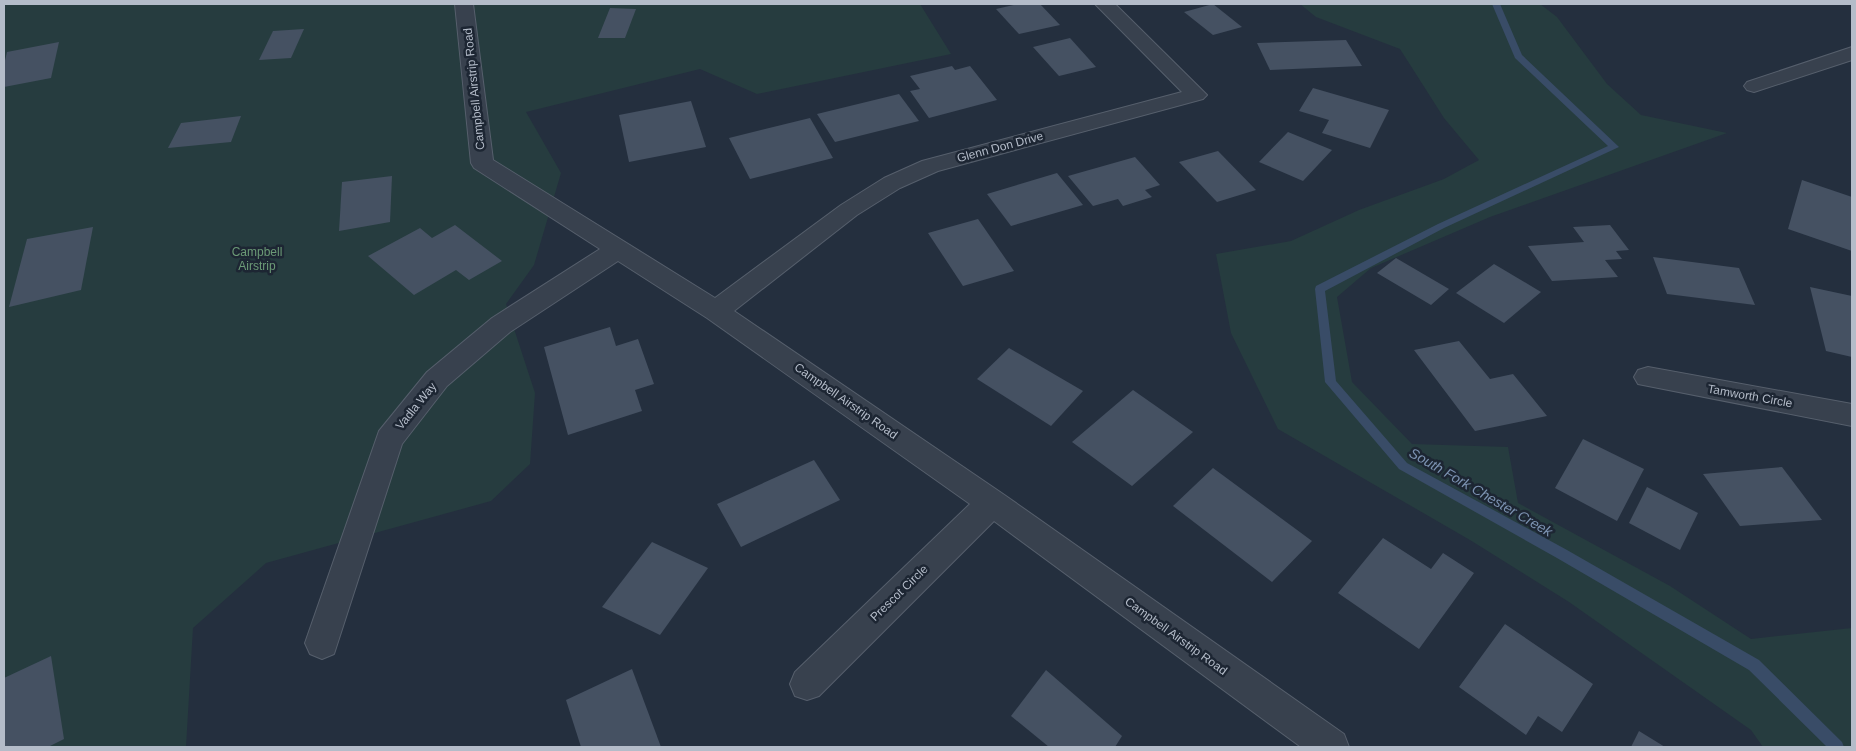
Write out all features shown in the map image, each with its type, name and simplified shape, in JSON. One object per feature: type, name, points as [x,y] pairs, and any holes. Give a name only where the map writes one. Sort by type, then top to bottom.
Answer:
[{"type":"street","name":"Campbell Airstrip Road","points":[[464,4],[482,163],[716,311],[992,502],[1331,747]]},
{"type":"street","name":"Glenn Don Drive","points":[[716,311],[849,210],[892,183],[930,166],[1196,95],[1104,4]]},
{"type":"street","points":[[1754,86],[1852,53]]},
{"type":"street","name":"Vadla Way","points":[[322,643],[389,439],[437,379],[501,325],[618,249]]},
{"type":"street","name":"Tamworth Circle","points":[[1648,377],[1852,414]]},
{"type":"street","name":"Prescot Circle","points":[[807,684],[992,502]]},
{"type":"green space","name":"Campbell Airstrip","points":[[4,4],[920,4],[951,54],[757,94],[700,69],[526,112],[561,173],[534,265],[506,304],[535,393],[530,464],[491,501],[266,563],[193,628],[186,747],[4,747]]},
{"type":"green space","points":[[1300,4],[1540,4],[1557,17],[1607,84],[1641,115],[1727,133],[1490,217],[1371,268],[1337,297],[1352,382],[1412,444],[1508,447],[1518,503],[1670,586],[1751,639],[1852,628],[1852,747],[1763,747],[1751,730],[1569,602],[1470,540],[1278,429],[1231,333],[1216,254],[1291,241],[1359,210],[1444,179],[1479,160],[1444,118],[1400,49],[1316,17]]},
{"type":"building","points":[[1018,4],[1040,4],[1060,25],[1019,34],[996,9]]},
{"type":"building","points":[[1213,4],[1242,27],[1213,35],[1184,12]]},
{"type":"building","points":[[610,8],[636,9],[625,38],[598,38]]},
{"type":"building","points":[[304,29],[291,58],[259,60],[273,31]]},
{"type":"building","points":[[1070,38],[1096,67],[1059,76],[1033,47]]},
{"type":"building","points":[[1346,40],[1362,66],[1270,70],[1257,43]]},
{"type":"building","points":[[59,42],[51,78],[4,87],[4,65],[7,52]]},
{"type":"building","points":[[952,66],[955,70],[970,66],[997,100],[929,118],[910,91],[920,89],[910,76]]},
{"type":"building","points":[[1313,88],[1389,110],[1370,148],[1322,133],[1329,120],[1299,111]]},
{"type":"building","points":[[899,94],[919,121],[835,142],[817,114]]},
{"type":"building","points":[[691,101],[706,147],[629,162],[619,115]]},
{"type":"building","points":[[241,116],[231,142],[168,148],[181,123]]},
{"type":"building","points":[[810,118],[833,158],[750,179],[729,138]]},
{"type":"building","points":[[1288,132],[1332,150],[1303,181],[1259,162]]},
{"type":"building","points":[[1218,151],[1256,190],[1217,202],[1179,162]]},
{"type":"building","points":[[1135,157],[1160,185],[1145,190],[1152,197],[1123,206],[1118,199],[1093,206],[1068,176]]},
{"type":"building","points":[[1057,173],[1083,205],[1011,226],[987,194]]},
{"type":"building","points":[[392,176],[390,222],[339,231],[342,182]]},
{"type":"building","points":[[1802,180],[1852,197],[1852,251],[1788,229]]},
{"type":"building","points":[[978,219],[1014,271],[963,286],[928,233]]},
{"type":"building","points":[[455,225],[502,261],[469,280],[456,270],[414,295],[368,256],[420,228],[432,238]]},
{"type":"building","points":[[1610,225],[1629,250],[1616,251],[1622,259],[1605,260],[1618,277],[1552,281],[1528,246],[1584,242],[1573,227]]},
{"type":"building","points":[[93,227],[81,290],[9,307],[27,239]]},
{"type":"building","points":[[1653,257],[1739,268],[1755,305],[1667,294]]},
{"type":"building","points":[[1396,258],[1449,289],[1431,305],[1377,273]]},
{"type":"building","points":[[1494,264],[1541,292],[1504,323],[1456,293]]},
{"type":"building","points":[[1810,287],[1852,296],[1852,357],[1826,351]]},
{"type":"building","points":[[610,327],[616,346],[638,339],[654,384],[635,390],[642,411],[568,435],[544,347]]},
{"type":"building","points":[[1459,341],[1490,379],[1513,374],[1547,416],[1475,431],[1414,350]]},
{"type":"building","points":[[1009,348],[1083,391],[1051,426],[977,379]]},
{"type":"building","points":[[1133,390],[1193,432],[1132,486],[1072,442]]},
{"type":"building","points":[[1583,439],[1644,469],[1617,521],[1555,488]]},
{"type":"building","points":[[814,460],[840,500],[741,547],[717,504]]},
{"type":"building","points":[[1782,467],[1822,520],[1740,526],[1703,474]]},
{"type":"building","points":[[1213,468],[1312,541],[1272,582],[1173,506]]},
{"type":"building","points":[[1647,487],[1698,513],[1680,550],[1629,523]]},
{"type":"building","points":[[1383,538],[1431,569],[1443,553],[1474,573],[1419,649],[1338,593]]},
{"type":"building","points":[[652,542],[708,568],[660,635],[602,607]]},
{"type":"building","points":[[1505,624],[1593,684],[1562,732],[1538,716],[1526,735],[1459,687]]},
{"type":"building","points":[[51,656],[64,739],[48,747],[4,747],[4,678]]},
{"type":"building","points":[[632,669],[661,747],[581,747],[566,700]]},
{"type":"building","points":[[1046,670],[1122,736],[1115,747],[1049,747],[1011,716]]},
{"type":"building","points":[[1639,731],[1665,747],[1631,747]]},
{"type":"waterway","name":"South Fork Chester Creek","points":[[1496,4],[1518,56],[1614,147],[1441,226],[1320,289],[1331,382],[1403,466],[1562,554],[1754,665],[1837,747]]}]
